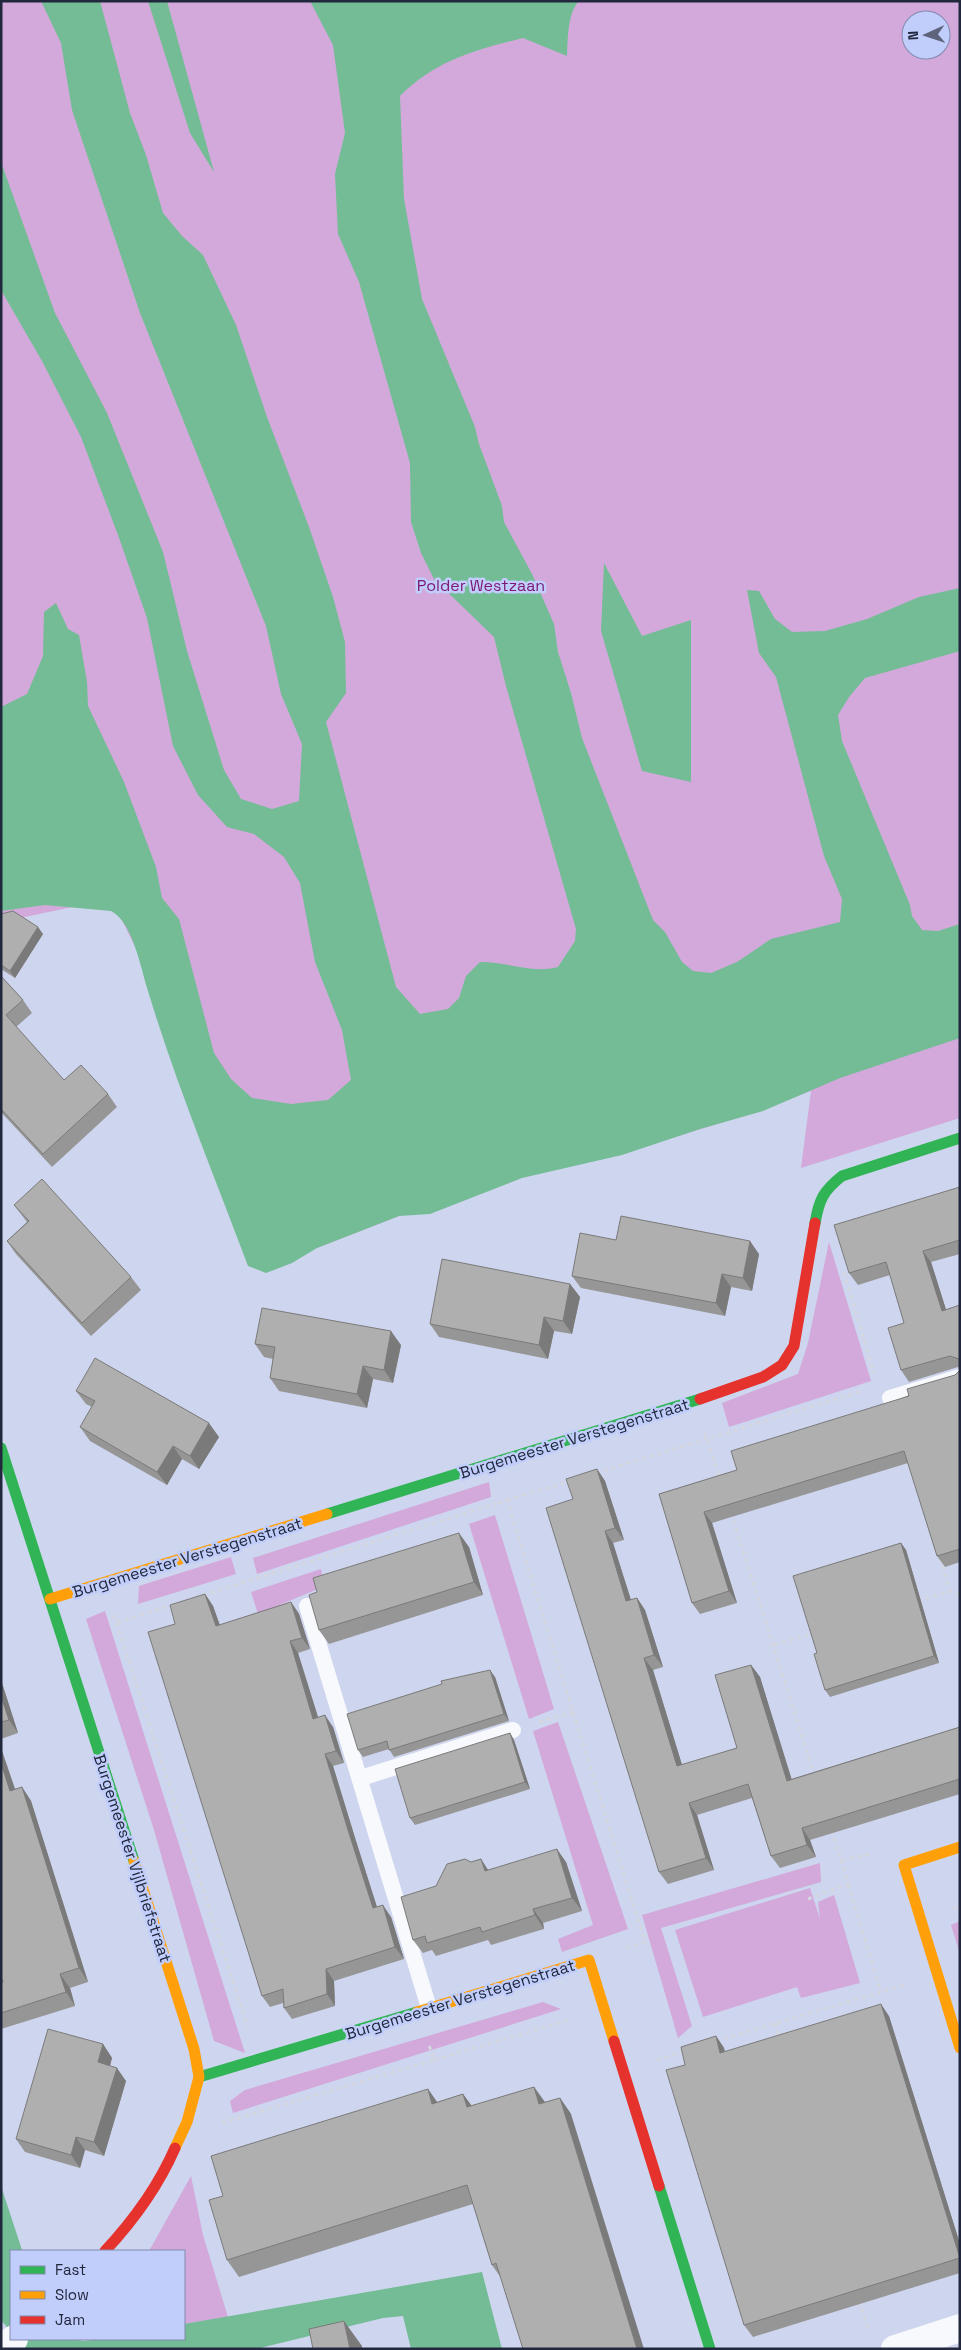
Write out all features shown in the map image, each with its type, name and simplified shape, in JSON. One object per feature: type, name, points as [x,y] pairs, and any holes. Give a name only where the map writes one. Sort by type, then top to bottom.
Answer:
[{"type":"street","name":"Burgemeester Verstegenstraat","points":[[50,1599],[486,1466],[694,1401],[764,1377],[782,1365],[794,1346],[818,1203],[829,1186],[842,1176],[960,1138]]},
{"type":"street","name":"Burgemeester Vijlbriefstraat","points":[[1,1448],[194,2049],[198,2077],[187,2122],[166,2167],[130,2224],[106,2250]]},
{"type":"street","points":[[960,1847],[904,1865],[960,2048]]},
{"type":"street","name":"Burgemeester Verstegenstraat","points":[[198,2077],[589,1960],[710,2349]]},
{"type":"street","points":[[895,2349],[960,2328]]},
{"type":"lane","points":[[890,1398],[960,1377]]},
{"type":"lane","points":[[307,1606],[361,1778],[424,2009]]},
{"type":"lane","points":[[361,1778],[513,1730]]},
{"type":"path","points":[[842,1268],[878,1386],[890,1398]]},
{"type":"path","points":[[593,1474],[878,1386]]},
{"type":"path","points":[[694,1401],[722,1486]]},
{"type":"path","points":[[486,1466],[498,1503]]},
{"type":"path","points":[[201,1596],[574,1480]]},
{"type":"path","points":[[507,1500],[645,1942],[589,1960]]},
{"type":"path","points":[[728,1505],[815,1776]]},
{"type":"path","points":[[939,1554],[950,1591]]},
{"type":"path","points":[[104,1582],[258,2059]]},
{"type":"path","points":[[913,1602],[950,1591],[960,1594]]},
{"type":"path","points":[[117,1622],[182,1602]]},
{"type":"path","points":[[774,1645],[820,1631]]},
{"type":"path","points":[[829,1822],[881,1992]]},
{"type":"path","points":[[841,1860],[877,1853],[904,1865]]},
{"type":"path","points":[[808,1899],[848,1884]]},
{"type":"path","points":[[709,2044],[938,1975]]},
{"type":"path","points":[[181,2135],[570,2020],[603,2004]]},
{"type":"path","points":[[424,2009],[434,2060]]},
{"type":"path","points":[[775,2023],[781,2042]]},
{"type":"path","points":[[623,2070],[690,2050]]},
{"type":"path","points":[[857,2293],[868,2330]]},
{"type":"green space","name":"Polder Westzaan","points":[[1,1],[960,1],[960,1118],[801,1168],[811,1091],[753,1113],[610,1157],[522,1177],[399,1216],[317,1248],[134,945],[120,916],[106,900],[1,922]]},
{"type":"green space","points":[[829,1242],[871,1381],[729,1427],[722,1403],[798,1374],[808,1343]]},
{"type":"green space","points":[[489,1482],[491,1497],[257,1574],[253,1558]]},
{"type":"green space","points":[[495,1515],[554,1709],[529,1719],[469,1524]]},
{"type":"green space","points":[[231,1557],[236,1574],[138,1604],[139,1586]]},
{"type":"green space","points":[[321,1569],[325,1586],[258,1614],[251,1592]]},
{"type":"green space","points":[[105,1611],[245,2053],[214,2041],[154,1830],[86,1619]]},
{"type":"green space","points":[[558,1722],[628,1929],[562,1952],[558,1939],[593,1925],[533,1731]]},
{"type":"green space","points":[[820,1863],[821,1882],[661,1928],[692,2026],[678,2038],[642,1915]]},
{"type":"green space","points":[[810,1888],[820,1919],[818,1902],[834,1895],[860,1983],[801,1998],[797,1987],[703,2017],[675,1930]]},
{"type":"green space","points":[[960,1921],[960,1954],[951,1925]]},
{"type":"green space","points":[[543,2002],[561,2009],[233,2113],[230,2101],[245,2090]]},
{"type":"green space","points":[[191,2176],[203,2235],[228,2317],[185,2324],[185,2250],[150,2250]]},
{"type":"shaded area","points":[[41,1],[100,1],[130,113],[146,155],[163,213],[182,236],[203,255],[236,325],[267,417],[309,527],[333,597],[345,642],[346,693],[326,722],[396,987],[420,1014],[448,1009],[459,998],[466,976],[480,962],[538,969],[558,967],[575,941],[576,929],[506,686],[494,637],[434,579],[421,553],[411,522],[410,463],[359,282],[338,234],[335,174],[345,133],[333,45],[310,1],[579,1],[570,20],[567,56],[523,38],[472,52],[442,65],[428,73],[400,96],[404,199],[422,299],[475,427],[479,444],[502,506],[504,522],[532,574],[554,624],[558,652],[571,693],[582,738],[653,920],[665,932],[682,962],[693,971],[711,973],[737,962],[771,939],[840,922],[842,899],[824,856],[776,677],[759,653],[747,590],[759,591],[775,619],[792,632],[825,631],[867,619],[919,597],[960,588],[960,651],[865,678],[849,697],[838,715],[842,741],[910,905],[912,916],[922,930],[938,931],[960,924],[960,1038],[840,1078],[763,1111],[700,1129],[622,1155],[522,1178],[430,1214],[399,1216],[317,1248],[292,1263],[266,1273],[248,1266],[183,1095],[131,935],[125,925],[111,911],[45,905],[1,911],[1,707],[27,694],[43,656],[44,612],[56,603],[68,629],[79,635],[87,682],[88,706],[124,782],[156,867],[162,898],[179,919],[214,1053],[231,1079],[252,1098],[291,1104],[328,1100],[351,1080],[342,1030],[315,962],[300,883],[284,857],[254,834],[227,827],[198,795],[173,746],[147,618],[118,535],[81,437],[42,361],[1,290],[1,162],[55,313],[107,413],[163,552],[187,651],[224,770],[241,799],[272,809],[299,801],[302,744],[281,694],[266,626],[140,313],[72,110],[61,43]]},
{"type":"shaded area","points":[[148,1],[167,1],[214,172],[190,133]]},
{"type":"shaded area","points":[[604,563],[642,636],[691,620],[691,782],[642,771],[601,631]]},
{"type":"shaded area","points":[[1,2186],[22,2250],[10,2250],[10,2331],[1,2320]]},
{"type":"shaded area","points":[[482,2272],[502,2349],[411,2349],[403,2316],[383,2318],[256,2349],[26,2349],[18,2340],[185,2340],[185,2324]]},
{"type":"building","points":[[13,911],[38,927],[10,971],[1,965],[1,914]]},
{"type":"building","points":[[1,976],[23,1000],[6,1015],[64,1080],[81,1065],[108,1094],[43,1154],[1,1109]]},
{"type":"building","points":[[42,1179],[131,1277],[82,1323],[7,1241],[29,1221],[14,1205]]},
{"type":"building","points":[[960,1187],[960,1240],[923,1251],[942,1311],[960,1305],[960,1361],[950,1356],[901,1370],[888,1328],[904,1323],[886,1262],[849,1273],[834,1225]]},
{"type":"building","points":[[621,1216],[750,1241],[743,1278],[722,1274],[716,1303],[572,1276],[580,1233],[616,1240]]},
{"type":"building","points":[[442,1259],[570,1284],[563,1321],[544,1317],[539,1345],[430,1324]]},
{"type":"building","points":[[262,1308],[391,1331],[384,1370],[363,1366],[357,1394],[270,1378],[275,1347],[255,1344]]},
{"type":"building","points":[[95,1358],[209,1423],[190,1456],[173,1446],[157,1472],[80,1427],[95,1401],[76,1391]]},
{"type":"building","points":[[960,1370],[960,1549],[937,1556],[904,1451],[704,1512],[729,1591],[692,1603],[659,1494],[737,1470],[731,1451],[909,1396],[907,1389],[955,1375]]},
{"type":"building","points":[[597,1469],[615,1528],[605,1531],[626,1601],[637,1598],[654,1655],[644,1658],[677,1766],[737,1748],[715,1675],[751,1665],[787,1781],[960,1727],[960,1779],[802,1828],[807,1845],[771,1856],[748,1784],[689,1803],[706,1858],[659,1872],[546,1508],[573,1499],[566,1479]]},
{"type":"building","points":[[459,1533],[474,1582],[319,1630],[309,1595],[317,1592],[313,1578]]},
{"type":"building","points":[[901,1543],[934,1656],[825,1690],[814,1654],[817,1653],[793,1576]]},
{"type":"building","points":[[205,1594],[216,1626],[291,1602],[302,1638],[290,1641],[313,1719],[325,1715],[336,1751],[325,1754],[373,1908],[383,1905],[395,1947],[326,1969],[327,1994],[284,2008],[283,1989],[262,1996],[148,1632],[175,1624],[170,1605]]},
{"type":"building","points":[[490,1670],[504,1714],[389,1750],[387,1741],[358,1750],[347,1714],[442,1684],[441,1681]]},
{"type":"building","points":[[1,1696],[9,1720],[1,1722]]},
{"type":"building","points":[[510,1733],[525,1782],[410,1818],[395,1769]]},
{"type":"building","points":[[1,1763],[10,1791],[22,1787],[79,1968],[60,1974],[66,1992],[1,2013],[1,1983],[3,1982],[1,1977]]},
{"type":"building","points":[[557,1849],[572,1898],[533,1909],[535,1915],[482,1932],[480,1927],[427,1943],[425,1936],[413,1940],[401,1897],[436,1886],[447,1864],[465,1859],[471,1862],[481,1859],[485,1871]]},
{"type":"building","points":[[881,2004],[960,2258],[744,2325],[666,2070],[685,2065],[681,2047],[716,2036],[720,2053]]},
{"type":"building","points":[[48,2029],[103,2044],[98,2062],[117,2068],[94,2142],[76,2137],[71,2155],[16,2139]]},
{"type":"building","points":[[534,2087],[539,2104],[560,2098],[637,2349],[523,2349],[496,2263],[492,2265],[467,2185],[227,2260],[209,2200],[223,2196],[211,2156],[428,2089],[432,2104],[463,2094],[467,2107]]},
{"type":"building","points":[[344,2321],[350,2349],[313,2349],[309,2329]]},
{"type":"traffic: fast","points":[[815,1223],[823,1196],[830,1186],[842,1176],[960,1138]]},
{"type":"traffic: fast","points":[[327,1514],[700,1399]]},
{"type":"traffic: fast","points":[[1,1448],[134,1861]]},
{"type":"traffic: fast","points":[[199,2077],[417,2012]]},
{"type":"traffic: fast","points":[[659,2186],[710,2349]]},
{"type":"traffic: slow","points":[[50,1599],[327,1514]]},
{"type":"traffic: slow","points":[[960,1847],[904,1865],[960,2048]]},
{"type":"traffic: slow","points":[[134,1861],[194,2049],[199,2077],[187,2122],[175,2148]]},
{"type":"traffic: slow","points":[[417,2012],[589,1960],[614,2041]]},
{"type":"traffic: jam","points":[[700,1399],[763,1377],[782,1365],[794,1346],[815,1223]]},
{"type":"traffic: jam","points":[[614,2041],[659,2186]]},
{"type":"traffic: jam","points":[[106,2250],[144,2203],[161,2176],[175,2148]]}]
